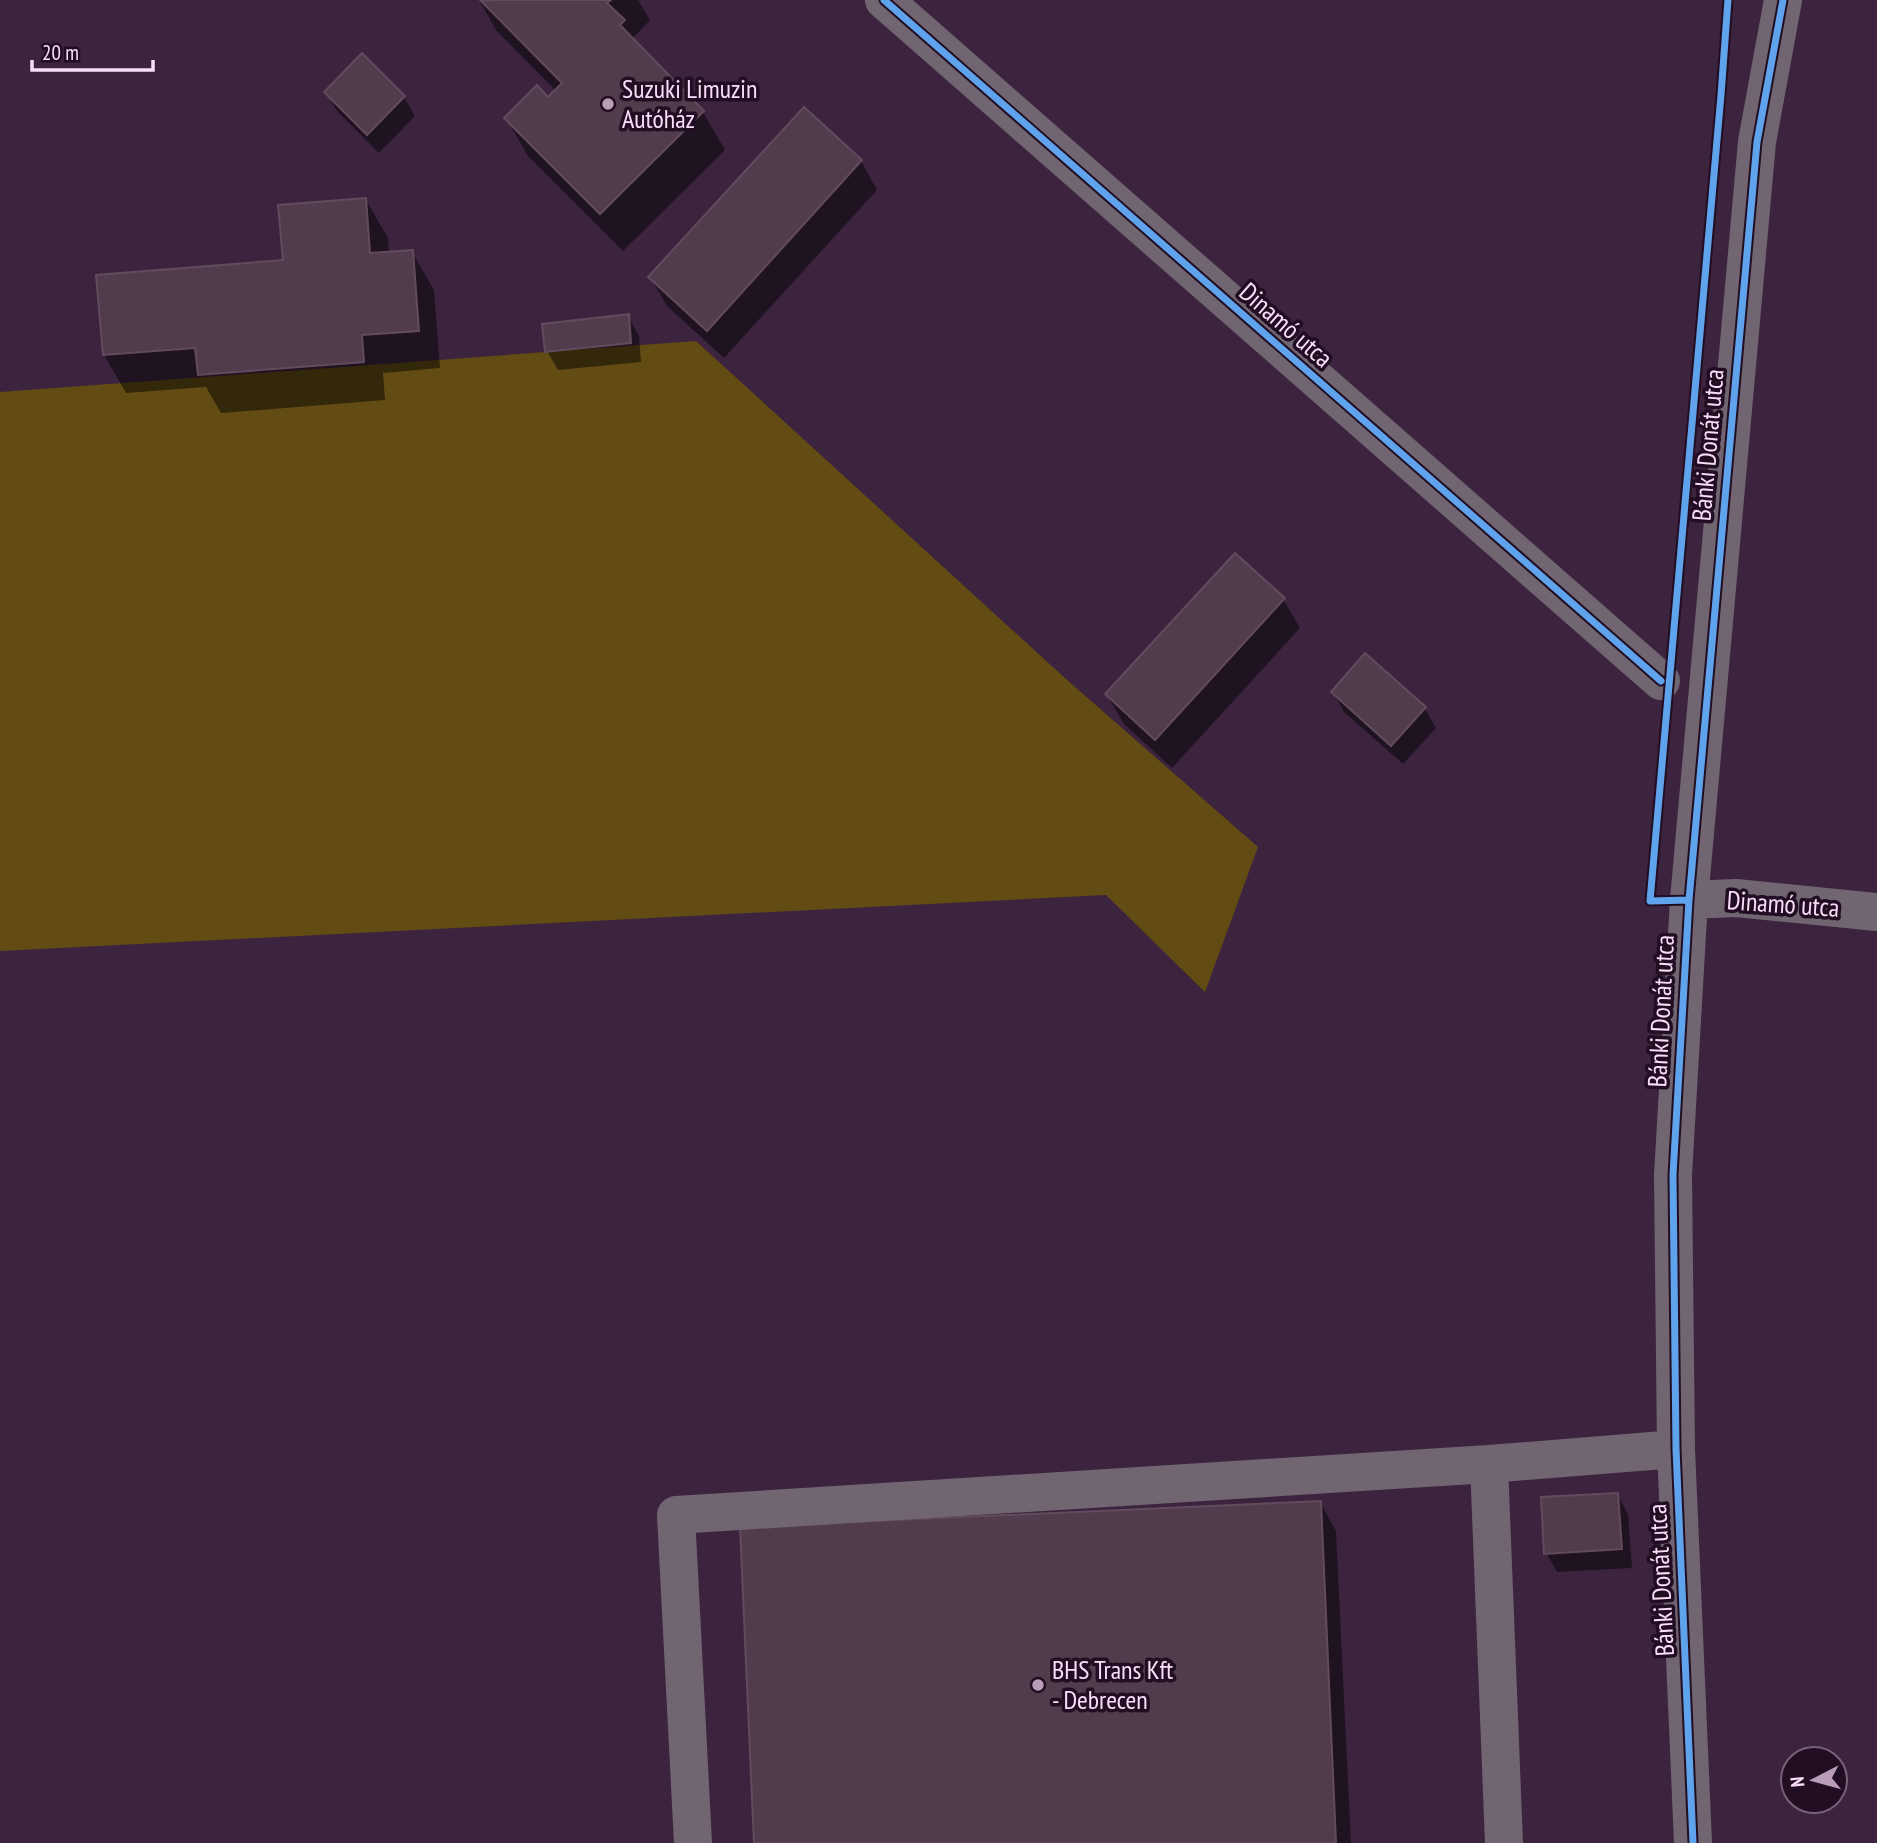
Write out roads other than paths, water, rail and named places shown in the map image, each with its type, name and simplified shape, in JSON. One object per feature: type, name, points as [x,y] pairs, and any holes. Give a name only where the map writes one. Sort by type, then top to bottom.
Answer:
[{"type":"street","name":"Dinamó utca","points":[[884,0],[1661,681]]},
{"type":"street","points":[[1757,0],[1757,142]]},
{"type":"street","points":[[1757,142],[1783,0]]},
{"type":"street","name":"Bánki Donát utca","points":[[1693,1843],[1676,1449],[1673,1175],[1689,900],[1757,142]]},
{"type":"street","name":"Dinamó utca","points":[[1689,900],[1736,898],[1877,912]]},
{"type":"street","points":[[693,1843],[676,1515],[1489,1464],[1676,1449]]},
{"type":"street","points":[[1489,1464],[1504,1843]]},
{"type":"place","name":"Suzuki Limuzin Autóház","points":[[608,104]]},
{"type":"place","name":"BHS Trans Kft - Debrecen","points":[[1038,1685]]}]
